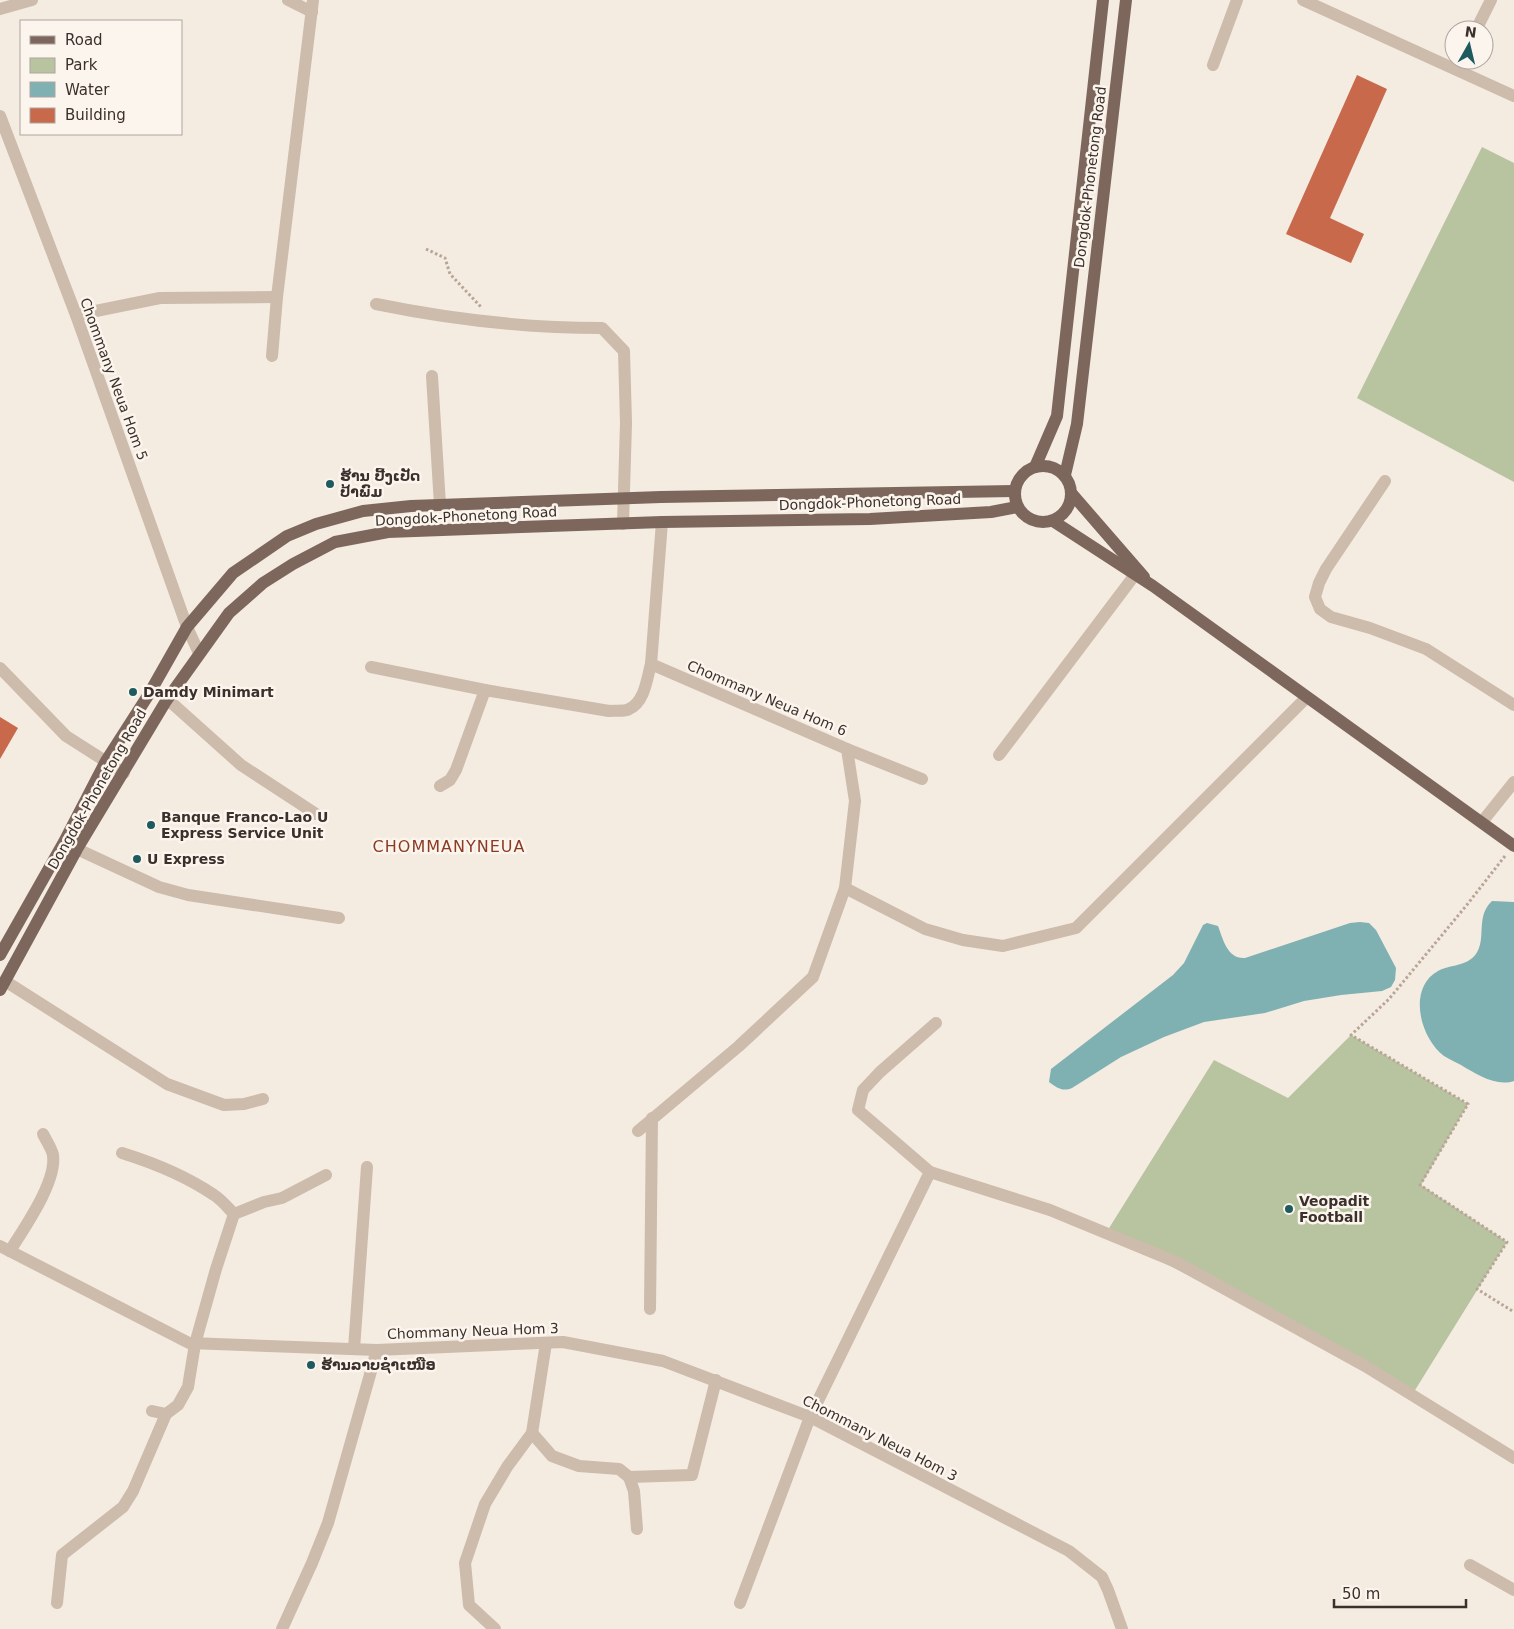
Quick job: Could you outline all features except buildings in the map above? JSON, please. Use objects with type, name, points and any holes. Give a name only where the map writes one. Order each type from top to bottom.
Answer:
[{"type":"main road","name":"Dongdok-Phonetong Road","points":[[0,954],[64,842],[106,761],[149,694],[187,628],[233,573],[287,536],[316,524],[363,511],[440,505],[624,498],[1014,491],[1018,480],[1025,472],[1035,466],[1057,416],[1103,0]]},
{"type":"main road","name":"Dongdok-Phonetong Road","points":[[1065,476],[1077,424],[1126,0]]},
{"type":"main road","points":[[1014,491],[1017,507],[1028,518],[1037,521],[1053,521],[1065,513],[1070,504],[1072,494],[1070,484],[1065,476],[1057,469],[1035,466]]},
{"type":"main road","points":[[1072,494],[1153,586]]},
{"type":"main road","name":"Dongdok-Phonetong Road","points":[[2,986],[77,849],[166,701],[229,613],[263,583],[293,564],[335,542],[388,532],[662,522],[870,519],[991,512],[1017,507]]},
{"type":"main road","points":[[1053,521],[1134,576],[1153,586],[1513,846]]},
{"type":"street","points":[[0,9],[32,0]]},
{"type":"street","points":[[272,356],[277,297],[312,6],[288,0]]},
{"type":"street","points":[[1213,65],[1237,0]]},
{"type":"street","points":[[1303,0],[1444,59]]},
{"type":"street","points":[[1481,20],[1491,0]]},
{"type":"street","points":[[1467,70],[1514,96]]},
{"type":"street","name":"Chommany Neua Hom 5","points":[[0,116],[76,315],[187,628],[200,653]]},
{"type":"street","points":[[76,315],[160,298],[277,297]]},
{"type":"street","points":[[376,304],[416,312],[492,321],[576,328],[602,328],[624,351],[626,423],[623,524]]},
{"type":"street","points":[[432,376],[440,505]]},
{"type":"street","points":[[1385,482],[1326,569],[1315,597],[1320,609],[1331,617],[1370,628],[1426,649],[1514,705]]},
{"type":"street","points":[[371,667],[485,690],[609,710],[628,710],[637,704],[642,694],[651,664],[662,522]]},
{"type":"street","points":[[999,756],[1134,576]]},
{"type":"street","name":"Chommany Neua Hom 6","points":[[638,1131],[739,1046],[813,977],[845,888],[855,801],[847,749],[651,664]]},
{"type":"street","points":[[0,668],[66,736],[124,773]]},
{"type":"street","points":[[440,786],[450,780],[456,770],[485,690]]},
{"type":"street","points":[[845,888],[925,929],[963,940],[1003,946],[1076,928],[1307,697]]},
{"type":"street","points":[[166,701],[241,765],[316,814]]},
{"type":"street","points":[[847,749],[922,779]]},
{"type":"street","points":[[1482,822],[1514,782]]},
{"type":"street","points":[[77,849],[159,887],[188,895],[339,918]]},
{"type":"street","points":[[2,986],[167,1084],[224,1105],[244,1104],[263,1099]]},
{"type":"street","points":[[936,1023],[880,1072],[863,1090],[858,1110],[930,1172],[1050,1210],[1176,1262],[1365,1366],[1514,1458]]},
{"type":"street","points":[[650,1309],[652,1118]]},
{"type":"street","points":[[5,1248],[39,1202],[51,1178],[53,1155],[43,1134]]},
{"type":"street","points":[[122,1153],[151,1162],[178,1175],[216,1196],[234,1214]]},
{"type":"street","points":[[354,1349],[367,1168]]},
{"type":"street","points":[[740,1603],[810,1418],[930,1172]]},
{"type":"street","points":[[234,1214],[264,1202],[282,1198],[326,1175]]},
{"type":"street","points":[[57,1603],[62,1555],[123,1507],[133,1491],[166,1414],[178,1405],[188,1387],[195,1344],[234,1214]]},
{"type":"street","name":"Chommany Neua Hom 3","points":[[5,1248],[189,1343],[377,1350],[563,1342],[663,1361],[810,1418],[1069,1551],[1102,1577],[1122,1629]]},
{"type":"street","points":[[495,1629],[469,1605],[465,1563],[485,1504],[507,1467],[532,1433],[546,1343]]},
{"type":"street","points":[[282,1629],[312,1564],[328,1523],[377,1350]]},
{"type":"street","points":[[628,1477],[692,1475],[716,1380]]},
{"type":"street","points":[[152,1411],[166,1414]]},
{"type":"street","points":[[532,1433],[552,1456],[579,1466],[619,1469],[628,1477],[634,1491],[637,1530]]},
{"type":"street","points":[[1470,1565],[1514,1590]]},
{"type":"street","points":[[477,1629],[480,1615]]},
{"type":"path","points":[[426,249],[445,258],[450,274],[476,299],[492,321]]},
{"type":"path","points":[[1513,846],[1389,999],[1351,1035],[1468,1104],[1420,1185],[1507,1242],[1477,1289],[1514,1312]]},
{"type":"green space","points":[[1482,147],[1514,163],[1514,482],[1357,398]]},
{"type":"green space","name":"Veopadit Football","points":[[1351,1035],[1468,1104],[1421,1185],[1507,1242],[1412,1395],[1365,1366],[1106,1233],[1214,1060],[1288,1098]]},
{"type":"water","points":[[1492,901],[1514,902],[1514,1081],[1507,1082],[1486,1079],[1444,1056],[1429,1038],[1423,1026],[1420,1013],[1422,989],[1428,979],[1438,971],[1468,961],[1476,954],[1481,941],[1484,914]]},
{"type":"water","points":[[1207,923],[1218,926],[1230,952],[1245,958],[1350,923],[1369,923],[1376,930],[1396,968],[1395,980],[1391,987],[1382,991],[1304,1001],[1265,1013],[1204,1022],[1164,1037],[1121,1057],[1072,1088],[1060,1089],[1049,1082],[1051,1069],[1173,975],[1184,963],[1203,925]]},
{"type":"place","name":"ຮ້ານ ປີ້ງເປັດ ປ້າພົມ","points":[[330,484]]},
{"type":"place","name":"Damdy Minimart","points":[[133,692]]},
{"type":"place","name":"Banque Franco-Lao U Express Service Unit","points":[[151,825]]},
{"type":"place","name":"U Express","points":[[137,859]]},
{"type":"place","name":"Veopadit Football","points":[[1289,1209]]},
{"type":"place","name":"ຮ້ານລາບຊຳເໜືອ","points":[[311,1365]]},
{"type":"district","name":"CHOMMANYNEUA","points":[[449,846]]}]
